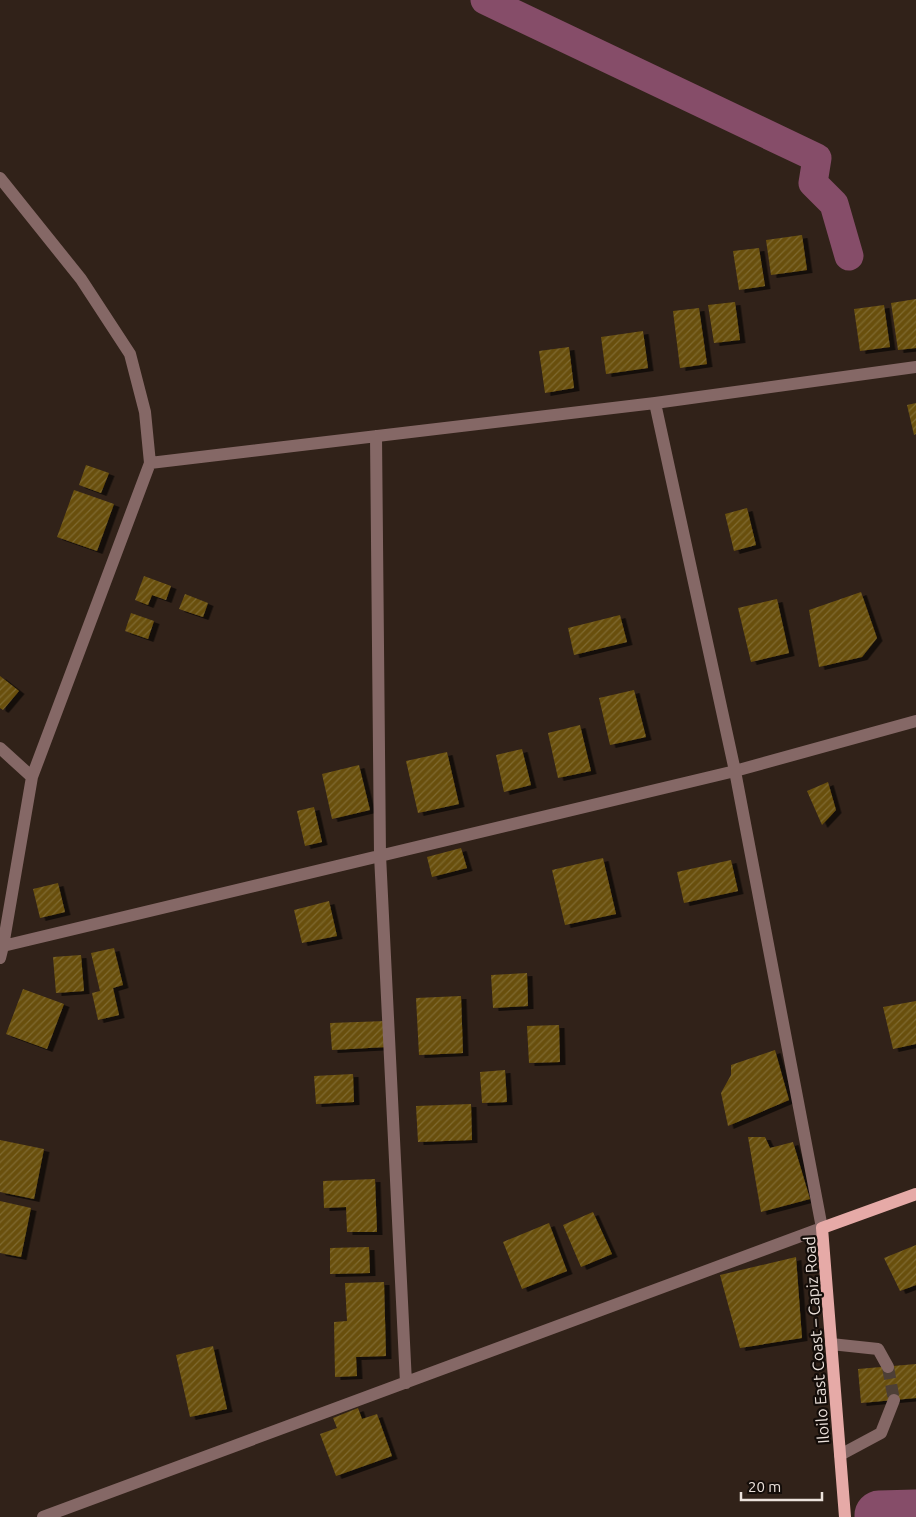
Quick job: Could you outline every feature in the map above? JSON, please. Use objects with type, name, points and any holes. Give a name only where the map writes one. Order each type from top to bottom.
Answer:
[{"type":"main road","name":"Iloilo East Coast – Capiz Road","points":[[845,1517],[822,1228],[916,1194]]},
{"type":"street","points":[[0,178],[80,279],[130,354],[145,412],[150,463],[32,777],[2,952],[380,855],[735,771],[916,720]]},
{"type":"street","points":[[150,463],[655,403],[916,367]]},
{"type":"street","points":[[43,1517],[822,1228],[735,771],[655,403]]},
{"type":"street","points":[[376,436],[380,855],[406,1383]]},
{"type":"street","points":[[0,748],[32,777]]},
{"type":"street","points":[[831,1344],[878,1348],[888,1367]]},
{"type":"street","points":[[840,1455],[881,1432],[894,1400]]},
{"type":"building","points":[[802,235],[807,270],[771,275],[766,240]]},
{"type":"building","points":[[759,248],[765,286],[739,290],[733,251]]},
{"type":"building","points":[[916,299],[916,348],[898,350],[891,303]]},
{"type":"building","points":[[735,302],[740,340],[714,343],[708,305]]},
{"type":"building","points":[[884,305],[890,347],[860,351],[854,309]]},
{"type":"building","points":[[699,308],[707,364],[680,368],[673,311]]},
{"type":"building","points":[[643,331],[648,368],[606,374],[601,337]]},
{"type":"building","points":[[569,347],[574,388],[545,393],[539,351]]},
{"type":"building","points":[[916,403],[916,434],[914,435],[907,405]]},
{"type":"building","points":[[86,465],[109,473],[101,493],[79,485]]},
{"type":"building","points":[[74,490],[114,504],[97,551],[57,537]]},
{"type":"building","points":[[747,508],[756,545],[734,551],[725,514]]},
{"type":"building","points":[[144,576],[171,586],[166,600],[152,595],[148,605],[135,600]]},
{"type":"building","points":[[861,592],[877,638],[862,657],[819,667],[809,610]]},
{"type":"building","points":[[185,594],[208,603],[203,617],[179,609]]},
{"type":"building","points":[[777,599],[789,653],[751,662],[738,608]]},
{"type":"building","points":[[131,613],[154,621],[148,639],[125,631]]},
{"type":"building","points":[[620,615],[627,642],[574,655],[568,628]]},
{"type":"building","points":[[0,676],[19,691],[3,710],[0,708]]},
{"type":"building","points":[[634,690],[646,737],[610,745],[599,698]]},
{"type":"building","points":[[580,725],[591,771],[558,778],[548,733]]},
{"type":"building","points":[[522,749],[531,785],[504,792],[496,755]]},
{"type":"building","points":[[447,752],[459,804],[418,813],[406,761]]},
{"type":"building","points":[[359,765],[370,810],[332,819],[322,774]]},
{"type":"building","points":[[828,782],[836,810],[822,825],[807,791]]},
{"type":"building","points":[[314,807],[322,842],[305,846],[297,811]]},
{"type":"building","points":[[461,848],[467,868],[432,877],[427,857]]},
{"type":"building","points":[[603,858],[616,914],[565,925],[552,870]]},
{"type":"building","points":[[731,860],[738,891],[684,903],[677,872]]},
{"type":"building","points":[[58,883],[65,912],[40,918],[33,889]]},
{"type":"building","points":[[329,901],[337,936],[302,943],[294,910]]},
{"type":"building","points":[[114,948],[123,985],[113,988],[119,1015],[98,1020],[92,993],[100,991],[91,953]]},
{"type":"building","points":[[81,955],[84,991],[56,993],[53,957]]},
{"type":"building","points":[[527,973],[528,1006],[493,1008],[491,975]]},
{"type":"building","points":[[23,989],[64,1004],[47,1049],[6,1034]]},
{"type":"building","points":[[461,996],[463,1053],[419,1055],[416,998]]},
{"type":"building","points":[[916,1001],[916,1044],[893,1049],[883,1007]]},
{"type":"building","points":[[386,1021],[387,1047],[332,1050],[330,1023]]},
{"type":"building","points":[[559,1025],[560,1062],[529,1063],[527,1026]]},
{"type":"building","points":[[775,1050],[789,1100],[728,1126],[721,1093],[731,1075],[731,1065]]},
{"type":"building","points":[[505,1070],[507,1102],[482,1103],[480,1072]]},
{"type":"building","points":[[353,1074],[354,1102],[316,1104],[314,1076]]},
{"type":"building","points":[[471,1104],[472,1140],[418,1142],[416,1106]]},
{"type":"building","points":[[748,1137],[765,1137],[770,1148],[793,1142],[810,1199],[761,1212]]},
{"type":"building","points":[[0,1140],[44,1149],[34,1199],[0,1192]]},
{"type":"building","points":[[375,1179],[377,1232],[347,1232],[346,1207],[324,1208],[323,1181]]},
{"type":"building","points":[[0,1201],[31,1208],[21,1257],[0,1253]]},
{"type":"building","points":[[593,1212],[612,1254],[581,1267],[563,1225]]},
{"type":"building","points":[[549,1223],[567,1271],[522,1289],[503,1242]]},
{"type":"building","points":[[916,1245],[916,1285],[900,1291],[884,1258]]},
{"type":"building","points":[[369,1247],[370,1273],[330,1274],[330,1248]]},
{"type":"building","points":[[796,1257],[802,1338],[740,1348],[720,1275]]},
{"type":"building","points":[[384,1282],[386,1356],[356,1357],[357,1376],[335,1377],[334,1322],[347,1321],[345,1283]]},
{"type":"building","points":[[213,1346],[227,1409],[190,1417],[176,1355]]},
{"type":"building","points":[[916,1364],[916,1398],[861,1403],[858,1369]]},
{"type":"building","points":[[358,1408],[362,1419],[377,1414],[392,1456],[336,1476],[320,1434],[337,1428],[333,1418]]},
{"type":"waterway","points":[[485,0],[817,158],[813,183],[834,204],[849,256]]},
{"type":"waterway","points":[[879,1515],[916,1514]]},
{"type":"tunnel","points":[[888,1367],[894,1400]]}]
